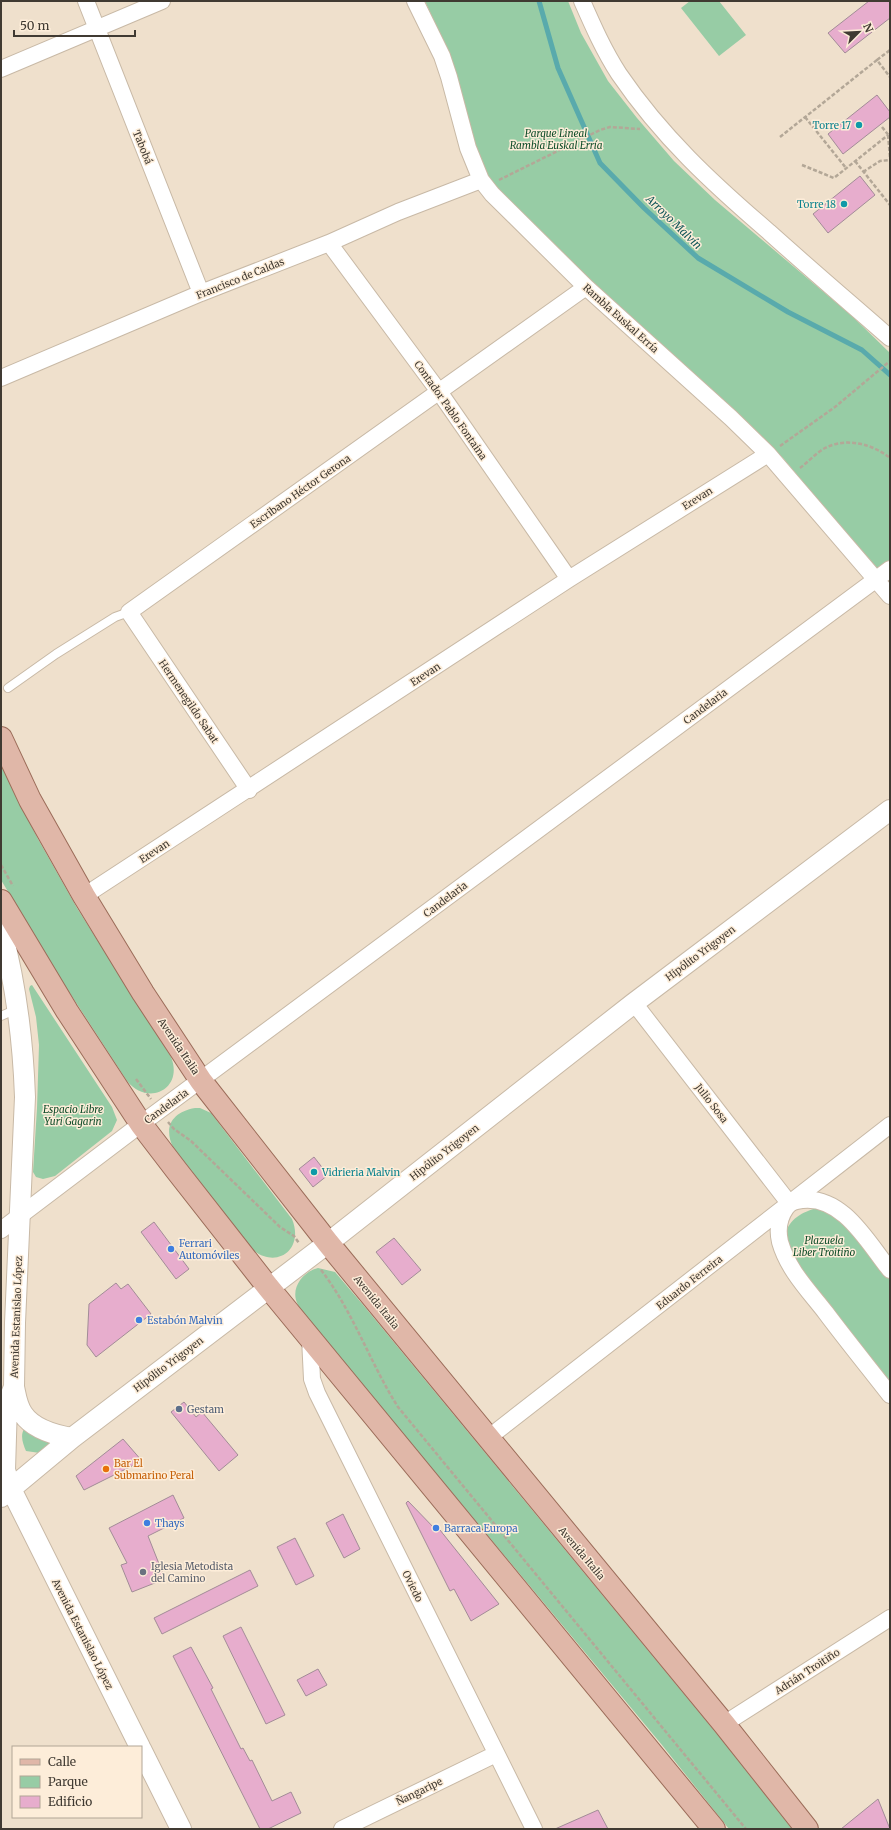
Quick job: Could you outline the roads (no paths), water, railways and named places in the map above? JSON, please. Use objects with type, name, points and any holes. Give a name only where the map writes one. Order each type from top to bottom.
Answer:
[{"type":"main road","name":"Avenida Italia","points":[[1,738],[30,800],[84,896],[143,993],[201,1081],[328,1243],[724,1724],[807,1829]]},
{"type":"main road","points":[[8,895],[67,1011],[141,1124],[268,1287],[714,1829]]},
{"type":"street","name":"Tabobá","points":[[86,1],[201,294]]},
{"type":"street","points":[[1,69],[97,30],[162,1]]},
{"type":"street","name":"Rambla Euskal Erría","points":[[415,1],[442,56],[468,148],[481,180],[492,194],[586,287],[731,418],[768,454],[890,596]]},
{"type":"street","points":[[582,1],[603,46],[619,73],[667,137],[689,161],[720,190],[890,338]]},
{"type":"street","name":"Francisco de Caldas","points":[[1,378],[398,212],[481,180]]},
{"type":"street","name":"Contador Pablo Fontaina","points":[[328,242],[440,393],[569,579]]},
{"type":"street","name":"Escribano Héctor Gerona","points":[[129,612],[440,393],[586,287]]},
{"type":"street","name":"Erevan","points":[[84,896],[249,790],[569,579],[768,454]]},
{"type":"street","name":"Candelaria","points":[[1,1230],[141,1124],[890,569]]},
{"type":"street","name":"Hermenegildo Sabat","points":[[129,612],[249,790]]},
{"type":"street","name":"Hipólito Yrigoyen","points":[[6,1493],[72,1438],[310,1255],[328,1243],[634,1003],[890,810]]},
{"type":"street","name":"Avenida Estanislao López","points":[[1,930],[10,1012],[24,1062],[25,1097],[15,1323],[14,1387],[7,1404],[5,1470],[6,1493],[139,1746]]},
{"type":"street","name":"Julio Sosa","points":[[634,1003],[789,1203]]},
{"type":"street","name":"Eduardo Ferreira","points":[[488,1438],[890,1125]]},
{"type":"street","points":[[890,1270],[849,1219],[840,1210],[827,1202],[810,1199],[789,1203],[780,1218],[778,1229],[780,1241],[786,1258],[794,1272],[890,1395]]},
{"type":"street","name":"Oviedo","points":[[310,1338],[312,1379],[317,1393],[534,1829]]},
{"type":"street","points":[[14,1387],[22,1414],[30,1422],[50,1433],[72,1438]]},
{"type":"street","name":"Adrián Troitiño","points":[[724,1724],[890,1618]]},
{"type":"street","name":"Avenida Estanislao López","points":[[142,1752],[181,1829]]},
{"type":"street","name":"Ñangaripe","points":[[342,1829],[496,1754]]},
{"type":"lane","name":"Escribano Héctor Gerona","points":[[8,688],[56,654],[115,617],[129,612]]},
{"type":"waterway","name":"Arroyo Malvín","points":[[539,1],[558,68],[600,163],[644,208],[698,258],[788,312],[862,350],[890,375]]},
{"type":"place","name":"Torre 17","points":[[859,125]]},
{"type":"place","name":"Torre 18","points":[[844,204]]},
{"type":"place","name":"Vidrieria Malvin","points":[[314,1172]]},
{"type":"place","name":"Ferrari Automóviles","points":[[171,1249]]},
{"type":"place","name":"Estabón Malvin","points":[[139,1320]]},
{"type":"place","name":"Gestam","points":[[179,1409]]},
{"type":"place","name":"Bar El Submarino Peral","points":[[106,1469]]},
{"type":"place","name":"Thays","points":[[147,1523]]},
{"type":"place","name":"Barraca Europa","points":[[436,1528]]},
{"type":"place","name":"Iglesia Metodista del Camino","points":[[143,1572]]},
{"type":"park label","name":"Parque Lineal Rambla Euskal Erría","points":[[556,138]]},
{"type":"park label","name":"Espacio Libre Yuri Gagarin","points":[[73,1114]]},
{"type":"park label","name":"Plazuela Liber Troitiño","points":[[824,1246]]}]
